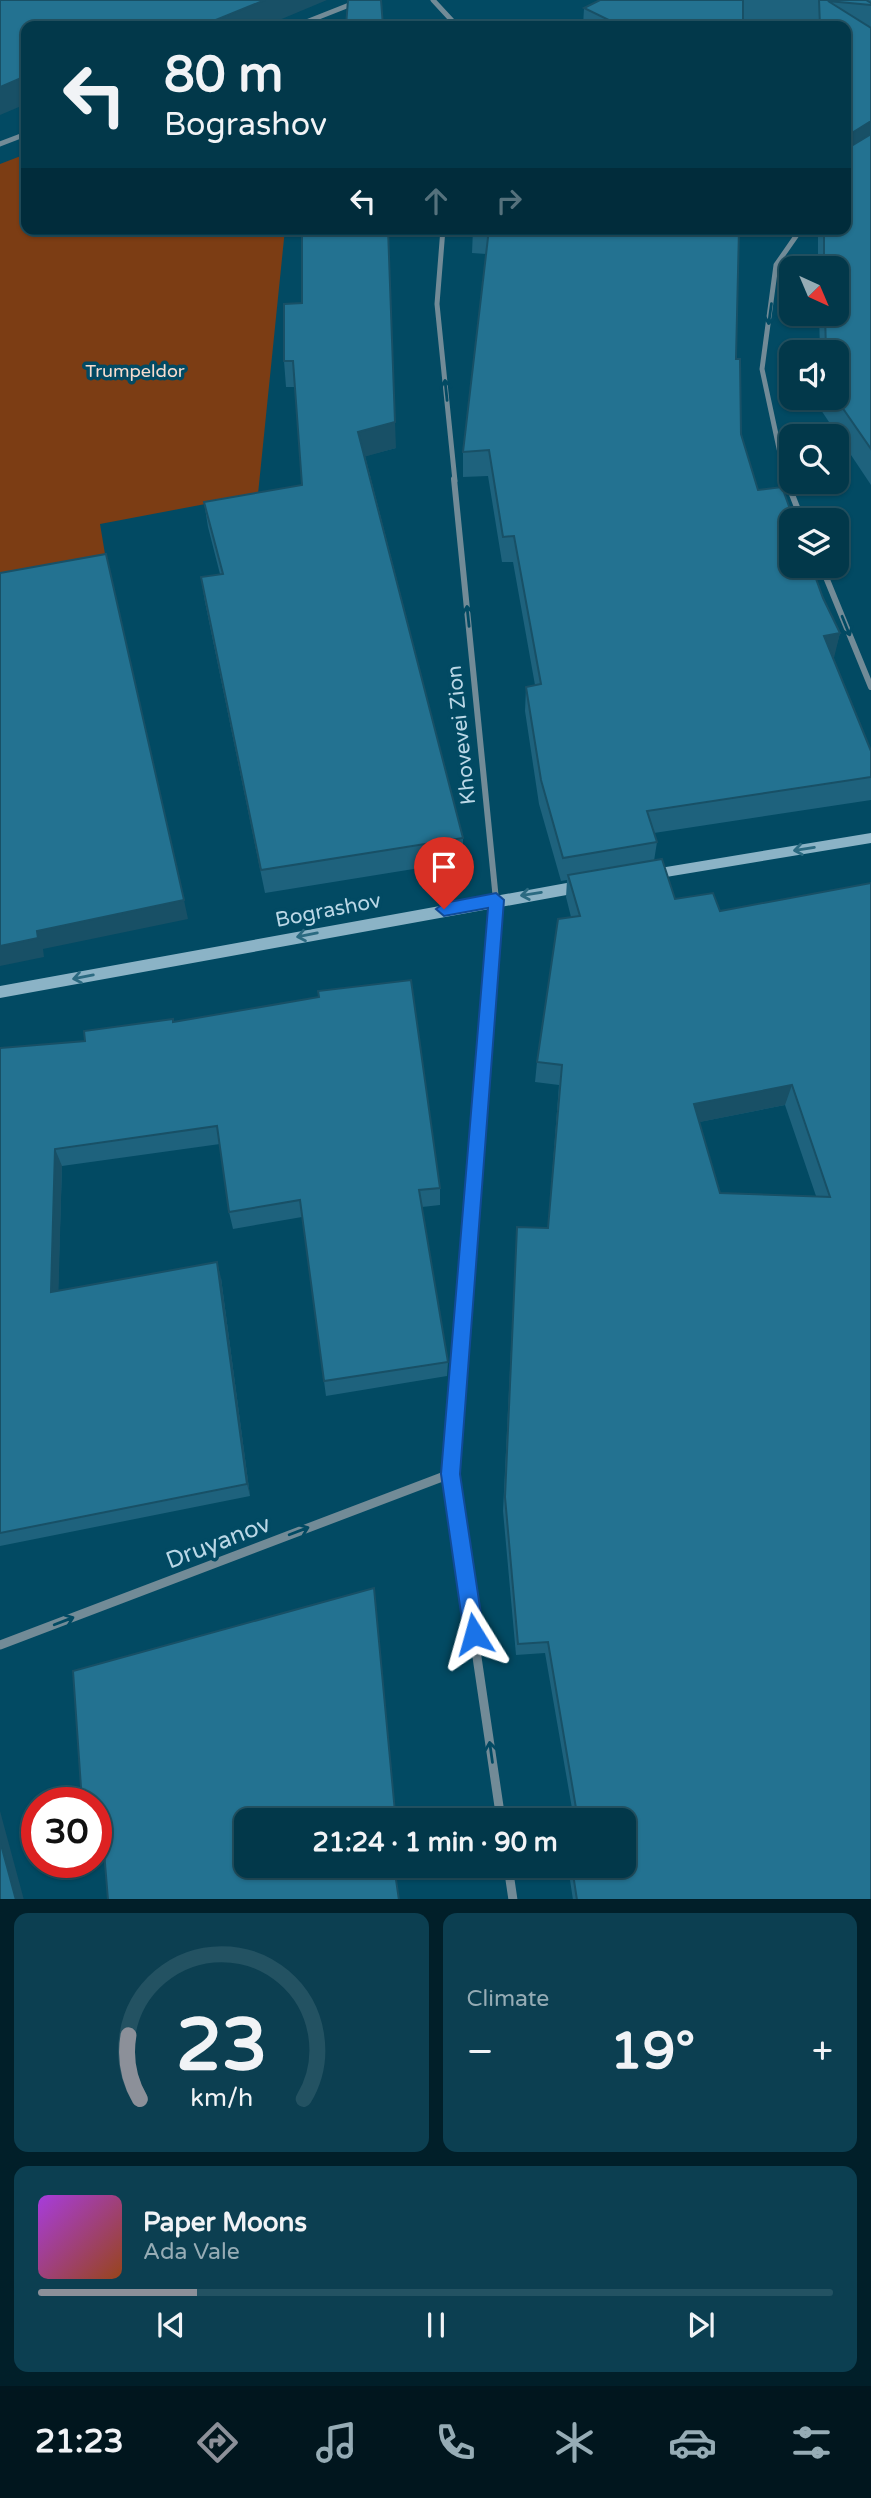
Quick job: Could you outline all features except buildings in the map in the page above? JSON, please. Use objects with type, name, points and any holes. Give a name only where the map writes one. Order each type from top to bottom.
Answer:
[{"type":"street","points":[[309,21],[362,0]]},
{"type":"street","points":[[433,0],[452,21]]},
{"type":"street","points":[[0,144],[21,136]]},
{"type":"street","name":"Khovevei Zion","points":[[443,235],[437,304],[496,900],[450,1474],[499,1808]]},
{"type":"street","points":[[797,235],[776,265],[762,369],[785,478],[797,508]]},
{"type":"street","points":[[826,578],[871,687]]},
{"type":"street","points":[[630,878],[871,838]]},
{"type":"street","name":"Bograshov","points":[[0,992],[603,882]]},
{"type":"street","name":"Druyanov","points":[[0,1645],[450,1474]]},
{"type":"street","points":[[510,1878],[513,1899]]},
{"type":"green space","name":"Trumpeldor","points":[[21,156],[21,235],[284,235],[258,494],[100,524],[107,566],[0,587],[0,164]]},
{"type":"route","points":[[444,909],[496,900],[450,1474],[474,1634]]}]
